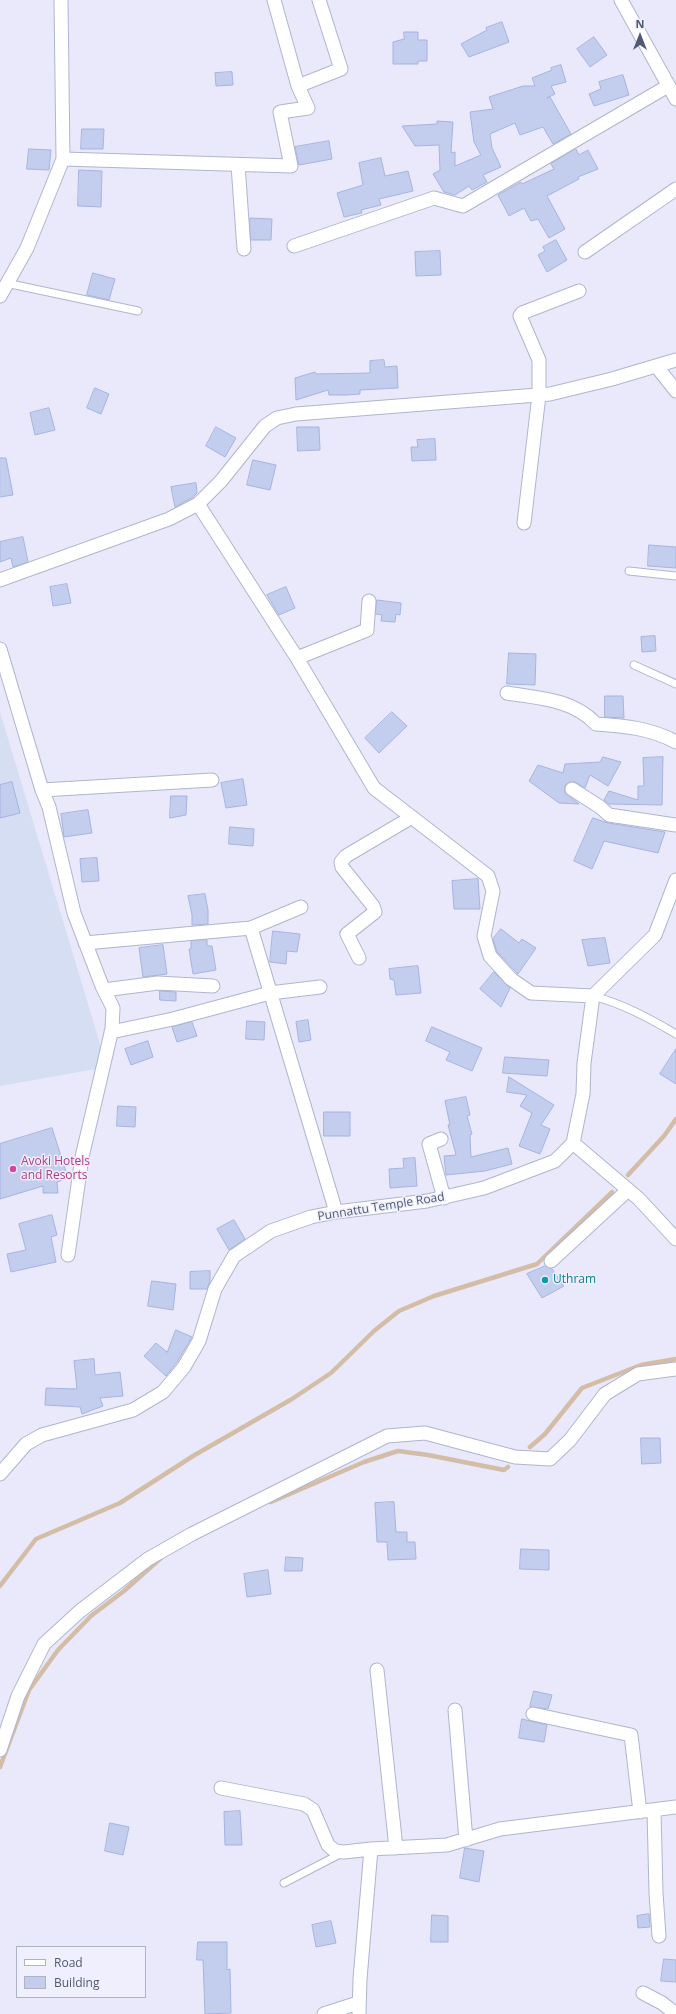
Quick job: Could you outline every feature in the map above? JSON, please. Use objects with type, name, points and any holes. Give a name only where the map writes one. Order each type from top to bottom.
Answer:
[{"type":"street","points":[[0,296],[27,248],[63,159],[61,0]]},
{"type":"street","points":[[63,159],[291,166],[280,112],[308,108],[298,86],[274,0]]},
{"type":"street","points":[[298,86],[341,69],[319,0]]},
{"type":"street","points":[[621,0],[676,99]]},
{"type":"street","points":[[294,246],[434,198],[463,206],[668,86]]},
{"type":"street","points":[[238,165],[244,249]]},
{"type":"street","points":[[585,252],[676,189]]},
{"type":"street","points":[[524,522],[539,394],[539,360],[520,316],[522,313],[579,291]]},
{"type":"street","points":[[0,580],[169,519],[198,504],[221,481],[265,426],[277,418],[304,414],[550,394],[657,367],[676,360]]},
{"type":"street","points":[[657,367],[676,391]]},
{"type":"street","points":[[198,504],[297,658],[374,788],[488,876],[493,891],[484,936],[490,956],[511,980],[531,993],[593,996]]},
{"type":"street","points":[[297,658],[368,630],[369,602]]},
{"type":"street","points":[[0,648],[42,790],[49,807],[74,913],[104,990],[113,1008],[112,1032],[82,1157],[68,1255]]},
{"type":"street","points":[[507,693],[554,701],[574,707],[588,715],[596,724],[626,726],[658,732],[676,742]]},
{"type":"street","points":[[42,790],[212,780]]},
{"type":"street","points":[[572,789],[600,807],[609,815],[676,825]]},
{"type":"street","points":[[359,958],[347,934],[375,912],[373,906],[342,867],[341,862],[346,856],[412,817]]},
{"type":"street","points":[[676,880],[655,935],[593,996],[584,1063],[583,1094],[573,1143],[628,1190],[676,1238]]},
{"type":"street","points":[[85,943],[251,928],[301,907]]},
{"type":"street","points":[[251,928],[336,1212]]},
{"type":"street","points":[[104,990],[158,983],[213,986]]},
{"type":"street","points":[[112,1032],[174,1019],[270,993],[320,987]]},
{"type":"street","points":[[442,1139],[429,1144],[444,1198]]},
{"type":"street","name":"Punnattu Temple Road","points":[[0,1474],[26,1444],[42,1435],[132,1410],[163,1392],[184,1367],[199,1341],[215,1289],[234,1256],[271,1231],[311,1218],[336,1212],[444,1198],[484,1188],[555,1161],[573,1143]]},
{"type":"street","points":[[551,1260],[628,1190]]},
{"type":"street","points":[[0,1750],[18,1696],[44,1644],[80,1611],[148,1559],[192,1534],[387,1436],[425,1433],[516,1457],[550,1459],[570,1440],[605,1394],[638,1374],[676,1369]]},
{"type":"street","points":[[377,1670],[396,1848]]},
{"type":"street","points":[[455,1710],[466,1840]]},
{"type":"street","points":[[533,1714],[631,1735],[640,1812]]},
{"type":"street","points":[[221,1788],[304,1804],[313,1810],[328,1845],[335,1851],[344,1852],[371,1849],[446,1846],[500,1829],[676,1807]]},
{"type":"street","points":[[654,1810],[656,1893],[659,1936]]},
{"type":"street","points":[[324,2014],[359,2009],[371,1849]]},
{"type":"street","points":[[643,1992],[662,2003],[676,2014]]},
{"type":"lane","points":[[6,283],[138,311]]},
{"type":"lane","points":[[630,571],[676,576]]},
{"type":"lane","points":[[634,665],[676,684]]},
{"type":"lane","points":[[593,996],[615,1002],[652,1020],[676,1034]]},
{"type":"lane","points":[[284,1883],[344,1852]]},
{"type":"shaded area","points":[[0,712],[107,1067],[0,1086]]},
{"type":"building","points":[[502,22],[509,42],[469,57],[461,44],[487,30],[486,28]]},
{"type":"building","points":[[404,32],[418,32],[418,40],[427,40],[427,61],[418,61],[418,64],[393,64],[393,42],[404,39]]},
{"type":"building","points":[[594,37],[607,55],[590,67],[577,49]]},
{"type":"building","points":[[561,65],[566,82],[551,86],[555,94],[547,98],[550,97],[571,134],[553,144],[543,127],[520,135],[515,123],[490,134],[492,148],[501,167],[483,175],[487,182],[472,190],[469,186],[455,195],[444,192],[433,174],[440,170],[439,145],[415,146],[402,126],[437,124],[437,121],[453,122],[451,153],[455,152],[455,166],[481,155],[474,142],[470,112],[493,109],[489,97],[523,86],[535,86],[532,78],[552,70],[551,68]]},
{"type":"building","points":[[232,72],[233,85],[216,86],[215,73]]},
{"type":"building","points":[[623,75],[629,95],[594,106],[589,94],[601,89],[599,82]]},
{"type":"building","points":[[82,129],[104,129],[103,149],[81,149]]},
{"type":"building","points":[[329,141],[332,159],[299,165],[295,147]]},
{"type":"building","points":[[29,149],[51,150],[49,170],[27,169]]},
{"type":"building","points":[[576,149],[579,155],[588,150],[598,169],[578,177],[579,179],[547,196],[565,229],[549,238],[538,219],[531,221],[524,208],[509,216],[498,195],[521,182],[522,184],[554,169],[551,164]]},
{"type":"building","points":[[381,158],[385,176],[408,171],[413,191],[379,199],[381,205],[361,210],[362,213],[344,217],[337,193],[363,185],[359,163]]},
{"type":"building","points":[[79,170],[102,171],[101,207],[78,206]]},
{"type":"building","points":[[250,218],[272,219],[271,240],[251,240]]},
{"type":"building","points":[[556,240],[567,260],[547,272],[538,255],[545,251],[543,247]]},
{"type":"building","points":[[440,251],[441,275],[416,276],[415,252]]},
{"type":"building","points":[[93,273],[115,279],[109,300],[87,295]]},
{"type":"building","points":[[384,360],[385,367],[397,366],[398,388],[360,390],[360,394],[347,395],[329,395],[328,390],[296,400],[295,378],[315,372],[316,374],[370,373],[370,361]]},
{"type":"building","points":[[95,388],[109,394],[101,414],[87,408]]},
{"type":"building","points":[[49,408],[55,430],[35,435],[30,413]]},
{"type":"building","points":[[216,427],[236,438],[225,457],[206,446]]},
{"type":"building","points":[[297,427],[319,427],[320,450],[298,451]]},
{"type":"building","points":[[435,439],[436,460],[412,461],[411,447],[418,447],[417,440]]},
{"type":"building","points":[[0,458],[6,458],[13,495],[0,497]]},
{"type":"building","points":[[253,460],[276,465],[270,490],[247,485]]},
{"type":"building","points":[[196,483],[197,493],[193,497],[175,507],[171,487]]},
{"type":"building","points":[[23,537],[28,562],[13,567],[11,558],[0,562],[0,542]]},
{"type":"building","points":[[649,545],[676,547],[676,568],[648,566]]},
{"type":"building","points":[[67,584],[71,603],[53,606],[50,587]]},
{"type":"building","points":[[286,587],[295,608],[279,615],[267,595]]},
{"type":"building","points":[[377,600],[401,603],[400,615],[396,614],[395,622],[381,621],[382,615],[376,614]]},
{"type":"building","points":[[655,636],[656,651],[642,652],[641,637]]},
{"type":"building","points":[[509,653],[536,654],[535,685],[507,684]]},
{"type":"building","points":[[605,696],[623,696],[624,718],[605,717]]},
{"type":"building","points":[[392,712],[407,726],[379,753],[365,738]]},
{"type":"building","points":[[603,757],[621,762],[608,786],[590,775],[585,788],[573,781],[565,785],[565,793],[579,804],[559,803],[529,781],[538,765],[563,773],[565,764],[600,762]]},
{"type":"building","points":[[663,757],[662,805],[609,804],[604,800],[609,791],[638,800],[638,786],[644,786],[643,758]]},
{"type":"building","points":[[243,779],[247,805],[226,808],[221,783]]},
{"type":"building","points":[[12,782],[20,813],[0,818],[0,785]]},
{"type":"building","points":[[171,796],[187,796],[186,815],[170,818]]},
{"type":"building","points":[[88,810],[92,833],[64,837],[61,814]]},
{"type":"building","points":[[593,818],[608,823],[665,832],[658,853],[604,841],[592,869],[574,861]]},
{"type":"building","points":[[230,827],[254,829],[253,846],[229,844]]},
{"type":"building","points":[[97,858],[99,881],[82,882],[80,859]]},
{"type":"building","points":[[478,879],[480,909],[454,909],[452,881]]},
{"type":"building","points":[[205,894],[208,910],[208,924],[192,925],[192,915],[188,896]]},
{"type":"building","points":[[501,929],[519,943],[522,939],[536,948],[518,974],[497,952],[493,939]]},
{"type":"building","points":[[273,931],[300,934],[297,952],[287,951],[286,964],[270,962]]},
{"type":"building","points":[[605,938],[610,963],[588,966],[582,940]]},
{"type":"building","points":[[207,940],[207,946],[212,946],[216,970],[193,974],[189,949],[191,949],[191,941]]},
{"type":"building","points":[[163,945],[167,974],[143,977],[139,948]]},
{"type":"building","points":[[418,966],[421,993],[396,995],[394,980],[390,979],[389,969]]},
{"type":"building","points":[[494,972],[510,988],[501,1007],[480,989]]},
{"type":"building","points":[[160,991],[176,992],[176,1001],[160,1000]]},
{"type":"building","points":[[308,1020],[311,1040],[299,1042],[296,1022]]},
{"type":"building","points":[[247,1021],[265,1022],[264,1040],[246,1039]]},
{"type":"building","points":[[192,1022],[197,1036],[177,1042],[172,1027]]},
{"type":"building","points":[[432,1027],[482,1048],[472,1071],[446,1060],[450,1052],[426,1041]]},
{"type":"building","points":[[148,1041],[153,1057],[131,1065],[125,1049]]},
{"type":"building","points":[[676,1049],[676,1084],[660,1074]]},
{"type":"building","points":[[505,1057],[549,1060],[547,1076],[503,1073]]},
{"type":"building","points":[[509,1077],[554,1105],[541,1125],[550,1129],[540,1154],[519,1146],[532,1113],[520,1106],[527,1095],[507,1092]]},
{"type":"building","points":[[466,1097],[470,1115],[467,1116],[472,1134],[470,1135],[471,1157],[508,1148],[512,1164],[485,1171],[446,1175],[444,1156],[456,1155],[448,1125],[450,1125],[445,1101]]},
{"type":"building","points":[[118,1106],[136,1107],[135,1127],[117,1126]]},
{"type":"building","points":[[324,1112],[350,1112],[350,1136],[324,1136]]},
{"type":"building","points":[[52,1128],[68,1178],[57,1182],[58,1193],[43,1193],[43,1186],[0,1199],[0,1144]]},
{"type":"building","points":[[415,1158],[417,1186],[390,1188],[389,1169],[404,1168],[403,1159]]},
{"type":"building","points":[[52,1215],[57,1235],[51,1237],[56,1262],[11,1272],[7,1254],[26,1250],[19,1224]]},
{"type":"building","points":[[234,1220],[245,1239],[229,1250],[217,1229]]},
{"type":"building","name":"Uthram","points":[[545,1266],[552,1269],[564,1286],[542,1298],[527,1274]]},
{"type":"building","points":[[210,1271],[210,1281],[207,1289],[190,1289],[190,1272]]},
{"type":"building","points":[[152,1281],[176,1284],[173,1310],[148,1306]]},
{"type":"building","points":[[176,1330],[192,1337],[177,1362],[166,1376],[144,1356],[156,1343],[167,1352]]},
{"type":"building","points":[[94,1359],[95,1375],[120,1372],[123,1396],[100,1398],[103,1406],[82,1414],[80,1407],[45,1405],[46,1388],[77,1389],[74,1361]]},
{"type":"building","points":[[641,1438],[660,1438],[661,1463],[642,1464]]},
{"type":"building","points":[[394,1502],[396,1532],[407,1532],[407,1542],[415,1542],[416,1559],[388,1560],[387,1542],[377,1542],[375,1503]]},
{"type":"building","points":[[521,1549],[549,1550],[549,1570],[520,1569]]},
{"type":"building","points":[[286,1557],[303,1558],[302,1571],[285,1571]]},
{"type":"building","points":[[268,1570],[271,1594],[247,1597],[244,1574]]},
{"type":"building","points":[[534,1691],[552,1695],[548,1709],[530,1707]]},
{"type":"building","points":[[522,1719],[547,1725],[544,1742],[519,1738]]},
{"type":"building","points":[[240,1811],[242,1845],[225,1845],[224,1812]]},
{"type":"building","points":[[110,1823],[129,1827],[123,1855],[105,1851]]},
{"type":"building","points":[[465,1848],[484,1851],[479,1882],[460,1878]]},
{"type":"building","points":[[649,1914],[650,1927],[638,1928],[637,1916]]},
{"type":"building","points":[[432,1915],[448,1916],[448,1942],[431,1942]]},
{"type":"building","points":[[331,1921],[336,1943],[316,1947],[312,1925]]},
{"type":"building","points":[[198,1942],[227,1942],[227,1970],[230,1969],[231,2013],[205,2014],[203,1960],[197,1960]]},
{"type":"building","points":[[664,1959],[676,1960],[676,1982],[661,1981]]},
{"type":"waterway","points":[[628,1175],[664,1136],[676,1119]]},
{"type":"waterway","points":[[0,1586],[36,1539],[120,1503],[193,1456],[292,1399],[331,1373],[374,1331],[399,1311],[434,1296],[537,1264],[612,1192]]},
{"type":"waterway","points":[[530,1447],[545,1434],[582,1388],[641,1365],[676,1359]]},
{"type":"waterway","points":[[271,1502],[364,1462],[398,1451],[428,1455],[504,1470],[508,1467]]},
{"type":"waterway","points":[[0,1767],[29,1690],[58,1650],[91,1616],[124,1591],[161,1558]]},
{"type":"place","name":"Avoki Hotels and Resorts","points":[[13,1169]]},
{"type":"place","name":"Uthram","points":[[545,1280]]}]
